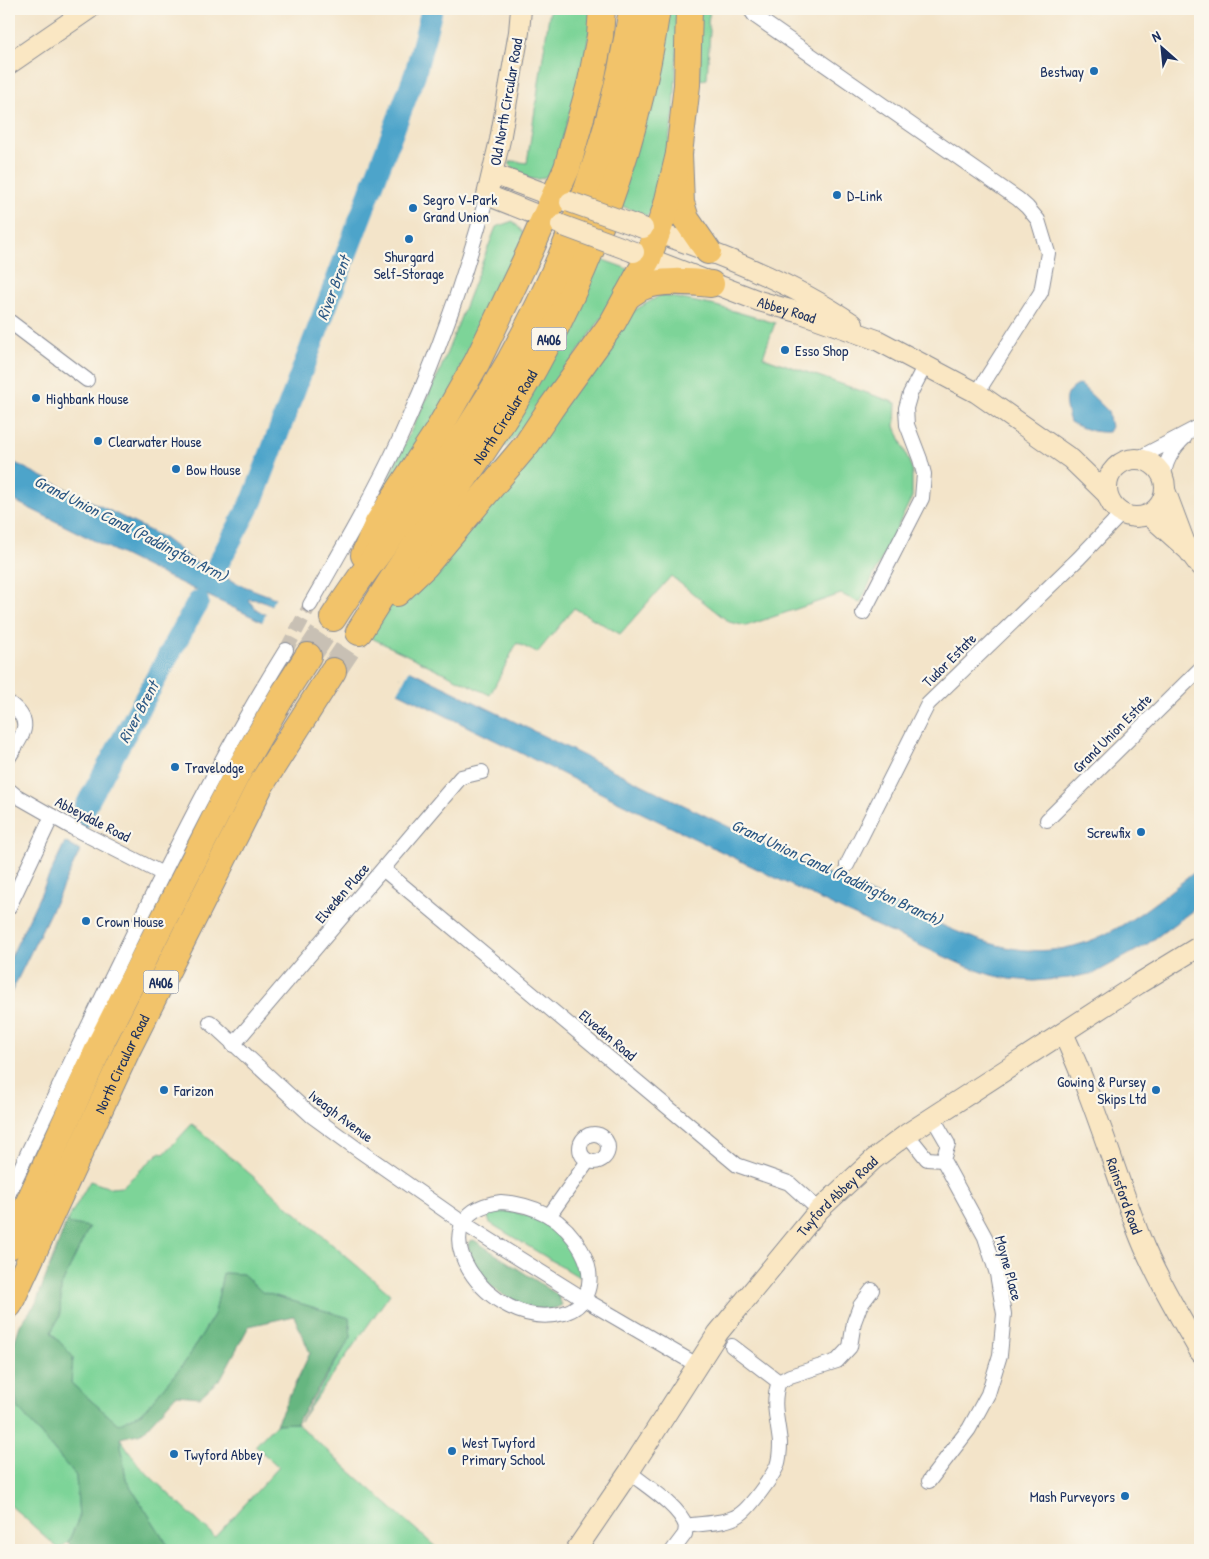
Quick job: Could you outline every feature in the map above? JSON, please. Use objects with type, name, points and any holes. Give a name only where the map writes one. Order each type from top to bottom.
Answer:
[{"type":"highway","points":[[558,211],[567,168],[592,81],[600,36],[602,9]]},
{"type":"highway","name":"North Circular Road","points":[[558,211],[477,362],[436,432],[378,523],[335,615],[446,462],[483,405],[538,306],[566,244],[591,175],[618,76],[632,9]]},
{"type":"highway","name":"North Circular Road","points":[[627,296],[613,322],[527,444],[425,566],[359,632],[409,555],[488,444],[524,384],[564,309],[589,251],[618,174],[643,81],[657,9]]},
{"type":"highway","points":[[627,296],[650,231],[666,208],[679,154],[687,85],[689,9]]},
{"type":"highway","points":[[679,154],[681,209],[692,230],[708,251]]},
{"type":"highway","points":[[627,296],[643,287],[660,283],[711,284]]},
{"type":"highway","name":"North Circular Road","points":[[9,1246],[103,1039],[238,772],[281,698],[297,653]]},
{"type":"highway","name":"North Circular Road","points":[[9,1305],[127,1050],[260,786],[334,671]]},
{"type":"street","points":[[9,64],[89,9]]},
{"type":"street","name":"Old North Circular Road","points":[[487,195],[493,174],[519,32],[521,9]]},
{"type":"street","points":[[750,9],[755,16],[1018,199],[1038,220],[1048,253],[1041,292],[977,393]]},
{"type":"street","name":"Abbey Road","points":[[493,174],[641,255],[711,284],[877,340]]},
{"type":"street","points":[[310,605],[400,439],[450,317],[487,195]]},
{"type":"street","name":"Abbey Road","points":[[487,195],[650,231],[708,251],[799,292],[836,312],[877,340],[977,393],[1071,459],[1107,494]]},
{"type":"street","points":[[9,321],[87,380]]},
{"type":"street","points":[[863,613],[922,498],[924,474],[907,425],[906,408],[910,394],[925,365]]},
{"type":"street","points":[[1196,429],[1182,439],[1168,459],[1164,473],[1163,499],[1158,507],[1149,515],[1131,517],[1121,514],[1113,507],[1107,494],[1108,478],[1112,470],[1196,429]]},
{"type":"street","name":"Abbey Road","points":[[1071,459],[1128,461]]},
{"type":"street","points":[[1128,461],[1146,460],[1160,472],[1194,558]]},
{"type":"street","name":"Tudor Estate","points":[[847,865],[928,704],[1079,558],[1121,514]]},
{"type":"street","points":[[1149,515],[1194,558]]},
{"type":"street","points":[[9,1193],[94,1014],[211,781],[263,687],[297,653]]},
{"type":"street","name":"Grand Union Estate","points":[[1047,820],[1200,669]]},
{"type":"street","points":[[9,703],[23,716],[25,724],[24,732],[9,756]]},
{"type":"street","name":"Elveden Place","points":[[233,1045],[462,777],[482,772]]},
{"type":"street","name":"Abbeydale Road","points":[[9,790],[52,816],[163,874]]},
{"type":"street","points":[[9,907],[52,816]]},
{"type":"street","name":"Elveden Road","points":[[384,870],[737,1165],[789,1183],[819,1210]]},
{"type":"street","name":"Twyford Abbey Road","points":[[576,1550],[629,1472],[718,1333],[819,1210],[874,1159],[907,1134],[1200,946]]},
{"type":"street","name":"Iveagh Avenue","points":[[210,1022],[312,1116],[463,1223],[584,1299],[697,1365]]},
{"type":"street","name":"Rainsford Road","points":[[1063,1033],[1153,1267],[1200,1352]]},
{"type":"street","points":[[907,1134],[926,1159],[943,1160],[948,1144],[933,1118]]},
{"type":"street","name":"Moyne Place","points":[[929,1481],[969,1429],[988,1394],[1000,1355],[1004,1314],[997,1274],[986,1237],[943,1160]]},
{"type":"street","points":[[549,1216],[588,1161]]},
{"type":"street","points":[[501,1202],[516,1203],[533,1208],[549,1216],[564,1228],[576,1242],[590,1269],[590,1281],[584,1299],[575,1309],[551,1316],[536,1316],[518,1311],[494,1298],[475,1279],[461,1256],[460,1232],[463,1223],[471,1214],[489,1204],[501,1202]]},
{"type":"street","points":[[686,1526],[722,1521],[739,1515],[749,1506],[777,1465],[780,1445],[774,1405],[775,1393],[779,1382],[790,1376],[838,1362],[850,1347],[854,1322],[860,1306],[872,1290]]},
{"type":"street","points":[[732,1346],[779,1382]]},
{"type":"street","points":[[629,1472],[677,1511],[684,1519],[686,1526],[684,1534],[673,1550]]},
{"type":"green space","points":[[550,9],[594,9],[582,72],[553,170],[548,175],[536,179],[518,173],[509,163],[513,161],[527,163]]},
{"type":"green space","points":[[668,9],[679,9],[674,113],[657,202],[647,216],[619,205]]},
{"type":"green space","points":[[697,9],[710,9],[707,79],[700,80]]},
{"type":"green space","points":[[513,221],[525,235],[457,384],[370,515],[439,373],[496,227]]},
{"type":"green space","points":[[598,258],[628,269],[623,287],[543,403],[506,447],[500,443]]},
{"type":"green space","points":[[661,295],[716,306],[775,323],[763,357],[896,403],[895,426],[912,469],[912,497],[860,603],[841,594],[746,626],[729,622],[671,576],[620,634],[574,608],[537,653],[517,643],[490,695],[359,632],[614,322]]},
{"type":"green space","points":[[192,1124],[390,1294],[300,1421],[351,1337],[349,1318],[262,1292],[243,1274],[223,1273],[215,1313],[186,1361],[143,1412],[118,1424],[71,1383],[73,1357],[51,1332],[60,1316],[61,1286],[89,1227],[66,1223],[90,1181],[110,1188],[122,1187],[160,1152],[164,1154]]},
{"type":"green space","points":[[499,1211],[528,1216],[554,1230],[573,1251],[583,1275],[579,1277],[490,1223],[489,1215]]},
{"type":"green space","points":[[66,1223],[89,1227],[61,1286],[60,1316],[51,1332],[73,1357],[71,1383],[118,1424],[143,1412],[186,1361],[215,1313],[223,1273],[243,1274],[262,1292],[349,1318],[351,1337],[296,1423],[276,1424],[310,1353],[294,1316],[249,1326],[221,1378],[200,1397],[176,1395],[142,1433],[120,1438],[126,1480],[171,1550],[74,1550],[68,1542],[79,1518],[76,1476],[19,1409],[9,1376],[9,1359],[20,1325],[36,1303]]},
{"type":"green space","points":[[474,1240],[558,1295],[562,1305],[553,1309],[530,1307],[506,1297],[496,1290],[480,1275],[473,1264],[468,1243]]},
{"type":"green space","points":[[9,1376],[19,1409],[76,1476],[79,1518],[68,1542],[59,1549],[9,1504]]},
{"type":"green space","points":[[296,1423],[439,1550],[171,1550],[126,1480],[120,1438],[140,1467],[215,1537],[279,1467],[255,1446],[276,1424]]},
{"type":"water","points":[[1080,384],[1108,411],[1111,427],[1108,432],[1088,430],[1070,422],[1066,405],[1067,395],[1069,391]]},
{"type":"water","name":"Grand Union Canal (Paddington Arm)","points":[[9,460],[164,538],[198,564],[241,585],[275,598],[396,659],[409,670],[785,854],[974,938],[1012,948],[1032,950],[1052,950],[1073,946],[1094,939],[1131,920],[1200,868],[1200,905],[1146,945],[1095,973],[1069,978],[1034,981],[1009,979],[988,974],[963,965],[846,912],[613,799],[398,692],[253,617],[149,568],[9,498]],"holes":[[[248,600],[261,600],[396,670],[403,681],[391,679],[266,615],[256,609]]]},
{"type":"water","points":[[65,842],[80,851],[9,997],[9,961]]},
{"type":"pier","points":[[277,595],[397,657],[411,667],[397,694],[261,624],[267,612],[392,676],[401,678],[394,672],[270,607]]},
{"type":"waterway","name":"River Brent","points":[[219,562],[253,499],[415,74],[432,9]]},
{"type":"waterway","name":"River Brent","points":[[79,822],[88,802],[198,602]]},
{"type":"tunnel","points":[[286,650],[310,605]]},
{"type":"tunnel","points":[[308,656],[333,618]]},
{"type":"tunnel","points":[[333,671],[359,632]]},
{"type":"place","name":"Bestway","points":[[1094,71]]},
{"type":"place","name":"D-Link","points":[[837,195]]},
{"type":"place","name":"Segro V-Park Grand Union","points":[[413,208]]},
{"type":"place","name":"Shurgard Self-Storage","points":[[409,239]]},
{"type":"place","name":"Esso Shop","points":[[785,350]]},
{"type":"place","name":"Highbank House","points":[[36,398]]},
{"type":"place","name":"Clearwater House","points":[[98,441]]},
{"type":"place","name":"Bow House","points":[[176,469]]},
{"type":"place","name":"Travelodge","points":[[175,767]]},
{"type":"place","name":"Screwfix","points":[[1141,832]]},
{"type":"place","name":"Crown House","points":[[86,921]]},
{"type":"place","name":"Farizon","points":[[164,1090]]},
{"type":"place","name":"Gowing & Pursey Skips Ltd","points":[[1156,1090]]},
{"type":"place","name":"West Twyford Primary School","points":[[452,1451]]},
{"type":"place","name":"Twyford Abbey","points":[[174,1454]]},
{"type":"place","name":"Mash Purveyors","points":[[1125,1496]]},
{"type":"water label","name":"Grand Union Canal (Paddington Branch)","points":[[837,872]]}]
